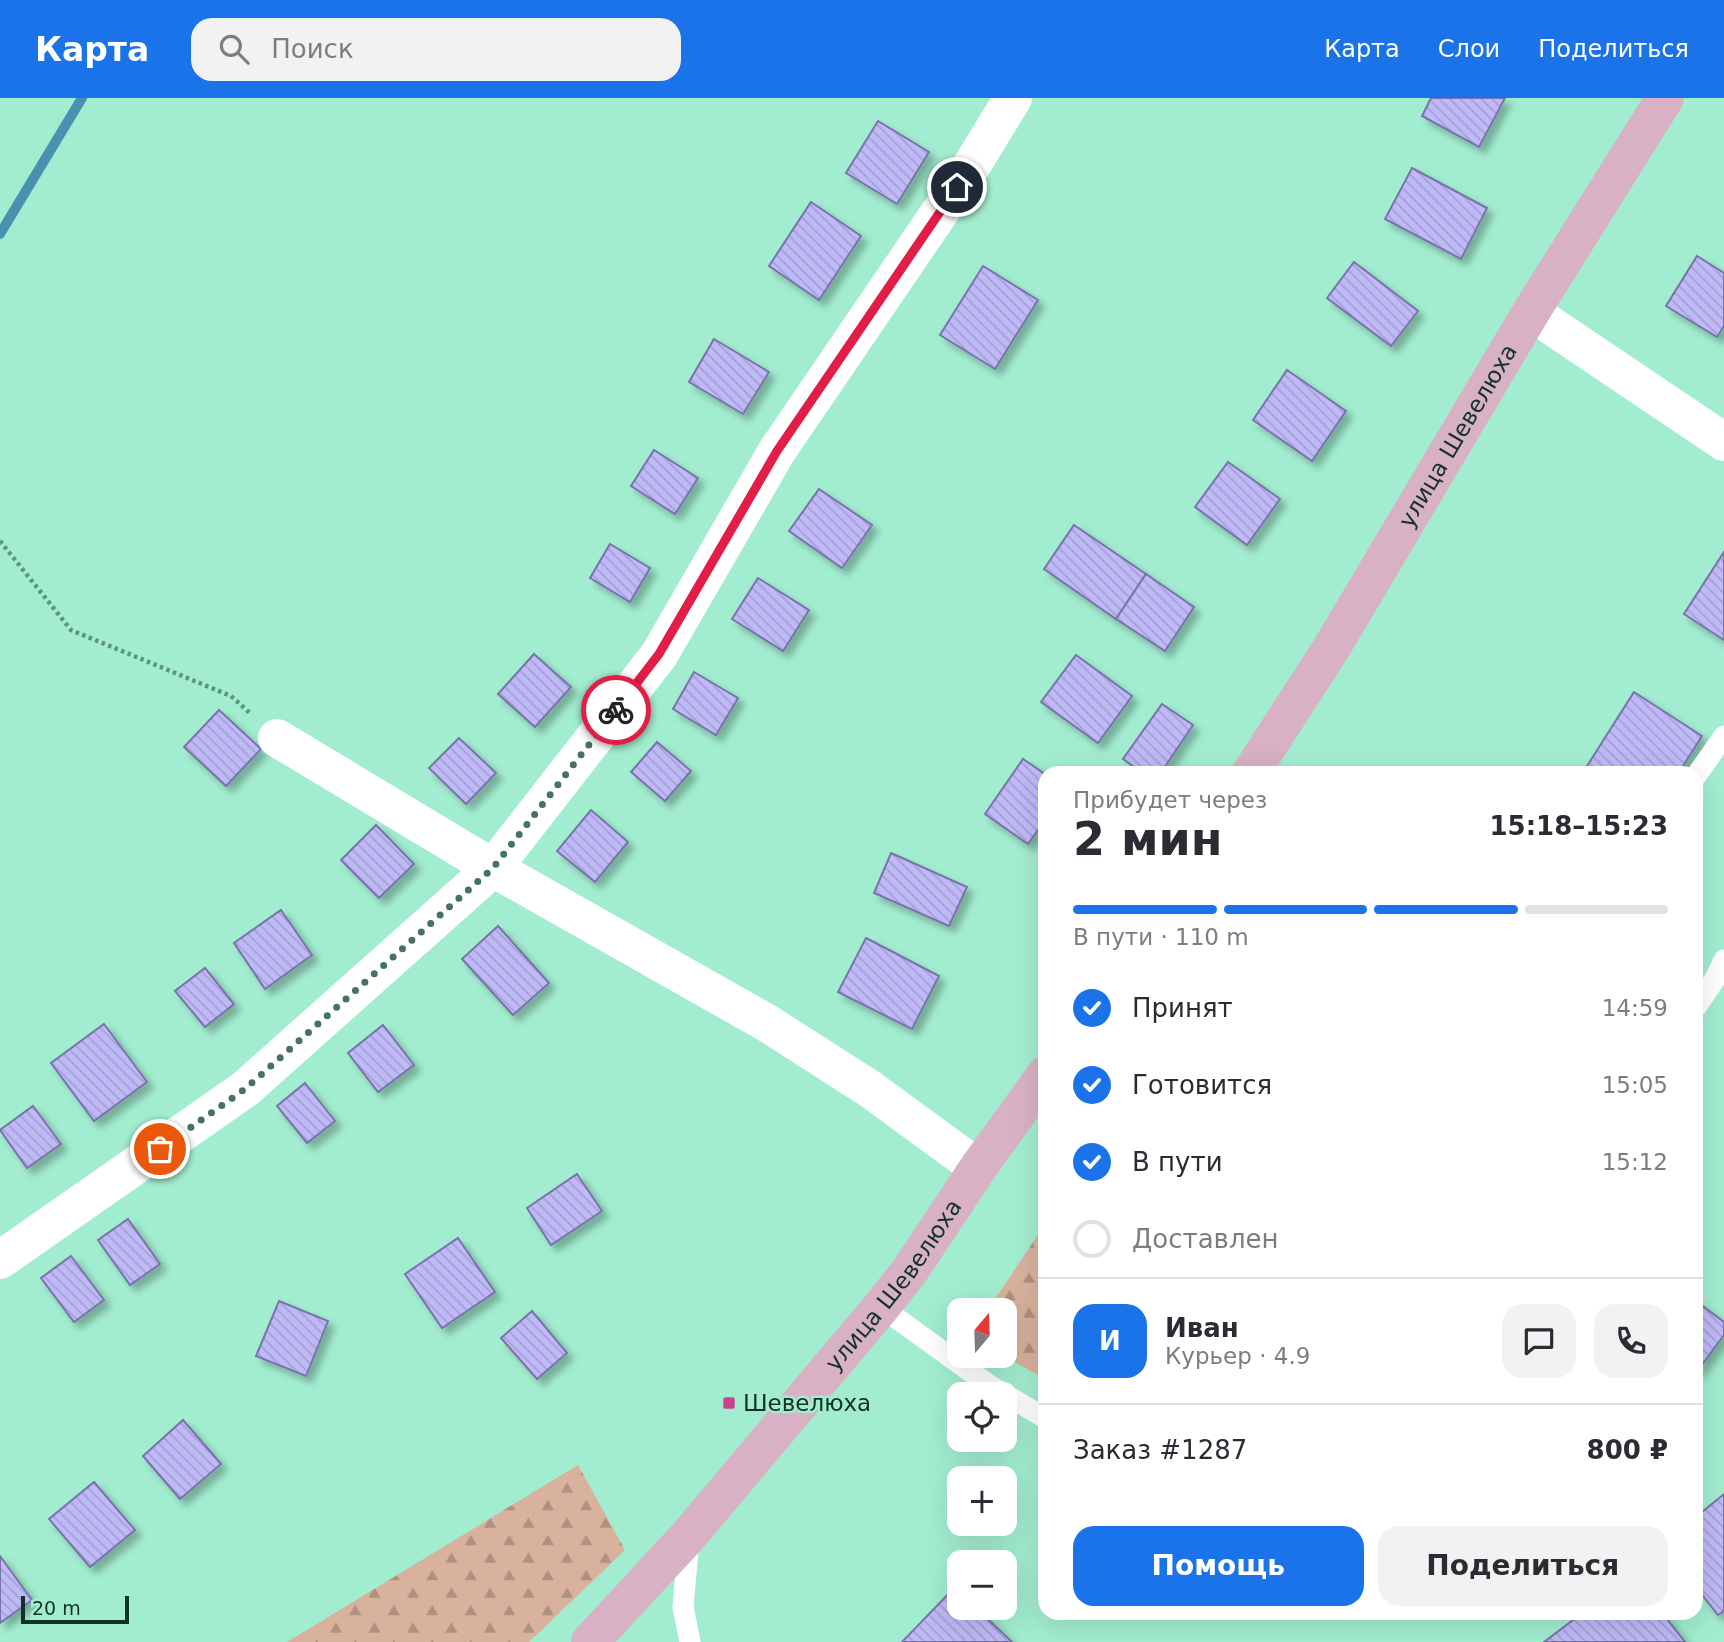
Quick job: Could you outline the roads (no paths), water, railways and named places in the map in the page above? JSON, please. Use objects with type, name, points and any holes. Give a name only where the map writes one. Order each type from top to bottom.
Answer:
[{"type":"main road","name":"улица Шевелюха","points":[[1255,766],[1332,647],[1531,312],[1665,98]]},
{"type":"main road","name":"улица Шевелюха","points":[[590,1642],[690,1535],[881,1307],[909,1272],[978,1168],[1038,1085]]},
{"type":"street","points":[[0,1260],[245,1089],[493,868],[659,654],[777,451],[972,165],[1013,98]]},
{"type":"street","points":[[1531,312],[1724,442]]},
{"type":"street","points":[[277,738],[493,868],[767,1023],[870,1088],[978,1168]]},
{"type":"lane","points":[[1703,766],[1724,736]]},
{"type":"lane","points":[[1703,997],[1724,960]]},
{"type":"lane","points":[[881,1307],[989,1385],[1038,1414]]},
{"type":"lane","points":[[690,1535],[683,1608],[690,1642]]},
{"type":"waterway","points":[[0,234],[82,98]]},
{"type":"place","name":"Шевелюха","points":[[729,1403]]}]
